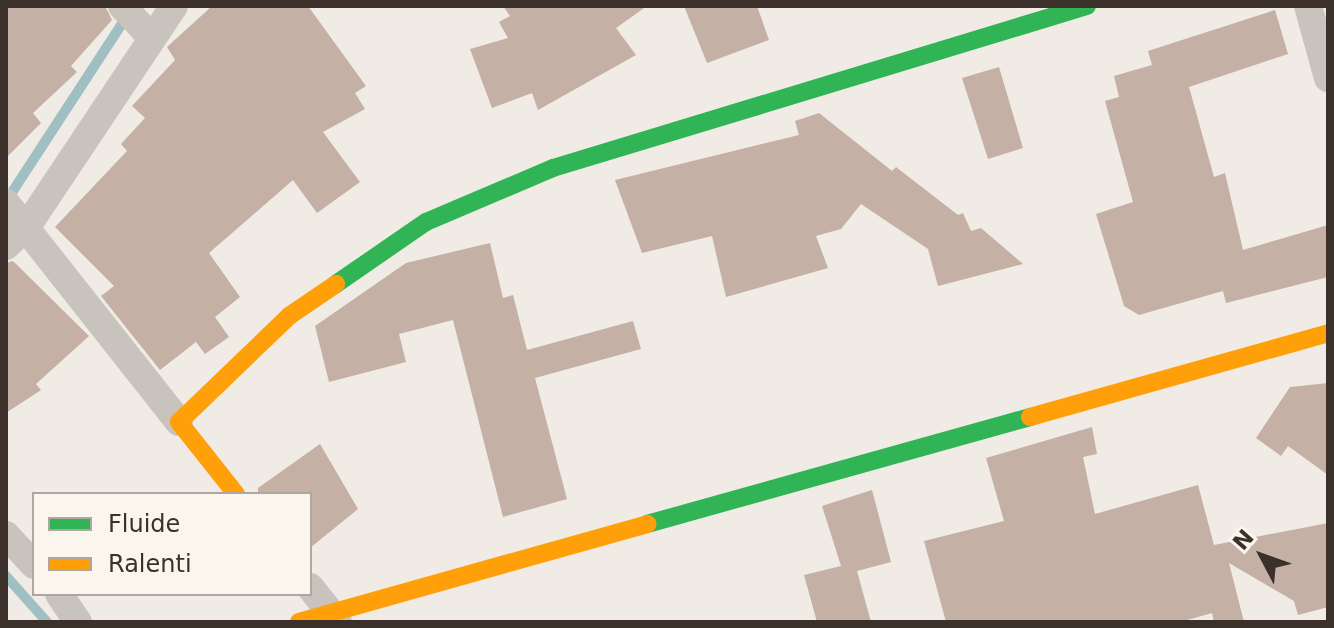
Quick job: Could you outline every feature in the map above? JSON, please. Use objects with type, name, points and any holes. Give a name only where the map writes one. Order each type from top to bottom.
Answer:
[{"type":"street","points":[[122,6],[151,37]]},
{"type":"street","points":[[6,246],[28,225],[174,6]]},
{"type":"street","points":[[179,422],[289,316],[345,272],[483,195],[1087,6]]},
{"type":"street","points":[[1308,6],[1328,78]]},
{"type":"street","points":[[6,203],[28,225],[234,492]]},
{"type":"street","points":[[299,622],[333,616],[1328,333]]},
{"type":"street","points":[[6,535],[32,563]]},
{"type":"street","points":[[312,590],[333,616]]},
{"type":"street","points":[[60,596],[78,622]]},
{"type":"building","points":[[6,6],[105,6],[112,20],[71,66],[77,72],[33,113],[41,123],[6,158]]},
{"type":"building","points":[[212,6],[308,6],[366,86],[355,93],[365,109],[323,132],[360,182],[317,213],[293,180],[209,253],[240,297],[215,317],[229,337],[205,354],[196,342],[160,370],[101,296],[114,286],[55,227],[127,151],[121,144],[145,118],[132,106],[175,60],[167,47]]},
{"type":"building","points":[[503,6],[647,6],[616,28],[636,55],[538,110],[532,93],[492,108],[470,49],[508,38],[499,22],[510,16]]},
{"type":"building","points":[[684,6],[757,6],[769,40],[707,63]]},
{"type":"building","points":[[1275,10],[1288,54],[1189,87],[1214,177],[1225,173],[1243,250],[1328,225],[1328,277],[1226,303],[1223,291],[1139,315],[1124,306],[1096,214],[1133,202],[1105,101],[1119,97],[1114,76],[1152,65],[1148,51]]},
{"type":"building","points":[[999,67],[1023,148],[988,159],[962,78]]},
{"type":"building","points":[[819,113],[892,171],[896,167],[958,215],[963,213],[971,231],[981,228],[1023,264],[938,286],[928,249],[861,204],[841,229],[816,236],[828,268],[726,297],[712,236],[642,253],[615,180],[799,135],[795,121]]},
{"type":"building","points":[[490,243],[503,298],[513,295],[527,350],[633,321],[641,349],[535,378],[567,499],[503,517],[453,320],[399,334],[406,362],[329,382],[315,326],[406,263]]},
{"type":"building","points":[[13,261],[89,336],[36,384],[41,390],[6,413],[6,263]]},
{"type":"building","points":[[1328,383],[1328,475],[1288,446],[1281,456],[1256,438],[1290,387]]},
{"type":"building","points":[[1092,427],[1097,454],[1083,457],[1095,514],[1198,485],[1214,545],[1328,523],[1328,607],[1298,615],[1294,601],[1229,563],[1244,622],[1214,622],[1212,613],[1180,622],[946,622],[924,541],[1004,521],[986,458]]},
{"type":"building","points":[[320,444],[358,509],[312,546],[312,492],[258,492],[258,488]]},
{"type":"building","points":[[872,490],[891,562],[857,571],[871,622],[817,622],[804,575],[841,566],[822,506]]},
{"type":"waterway","points":[[7,200],[127,16]]},
{"type":"waterway","points":[[6,576],[47,622]]},
{"type":"traffic: fast","points":[[336,284],[426,222],[553,168],[1087,6]]},
{"type":"traffic: fast","points":[[647,524],[1030,417]]},
{"type":"traffic: slow","points":[[234,492],[179,422],[289,316],[336,284]]},
{"type":"traffic: slow","points":[[1030,417],[1328,333]]},
{"type":"traffic: slow","points":[[299,622],[647,524]]}]
